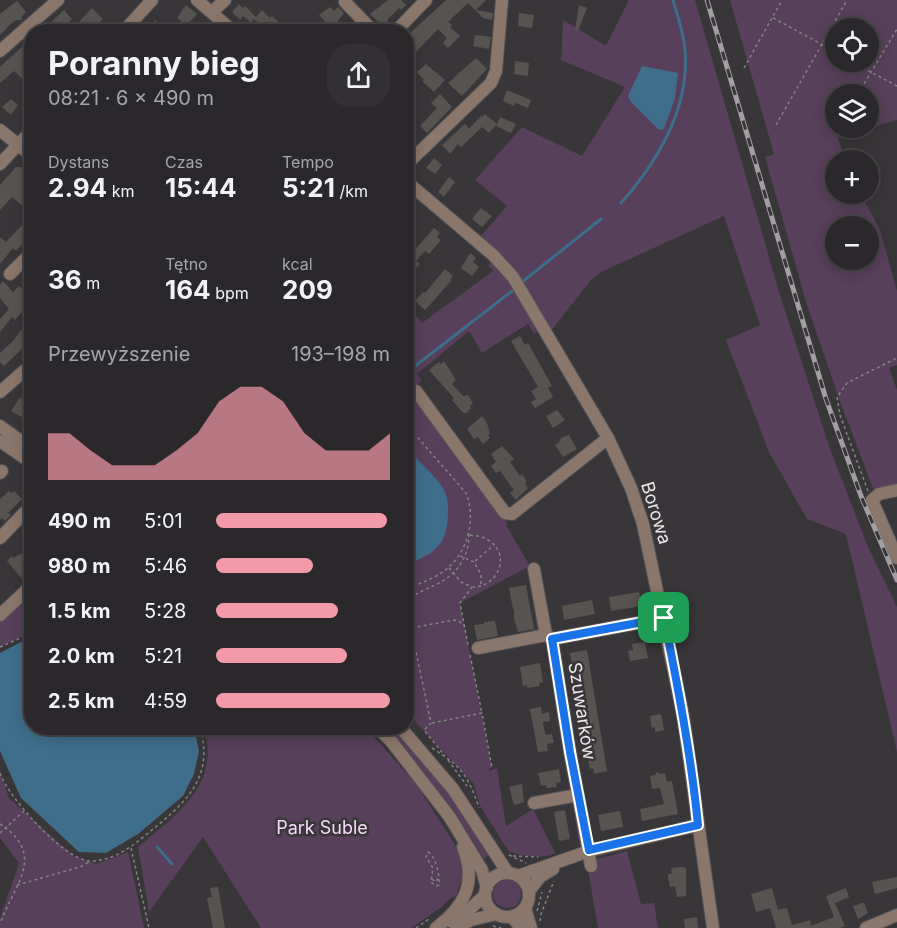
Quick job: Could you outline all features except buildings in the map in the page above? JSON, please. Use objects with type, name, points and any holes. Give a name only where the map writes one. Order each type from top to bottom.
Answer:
[{"type":"street","points":[[31,24],[58,0]]},
{"type":"street","points":[[130,24],[152,0]]},
{"type":"street","points":[[197,0],[225,24]]},
{"type":"street","points":[[212,12],[225,0]]},
{"type":"street","points":[[403,24],[426,0]]},
{"type":"street","points":[[414,157],[491,83],[496,71],[502,0]]},
{"type":"street","points":[[345,2],[366,24]]},
{"type":"street","points":[[0,51],[24,30]]},
{"type":"street","points":[[0,130],[24,150]]},
{"type":"street","points":[[0,164],[24,139]]},
{"type":"street","name":"Borowa","points":[[414,188],[493,255],[508,271],[608,438],[631,488],[643,524],[685,726],[713,928]]},
{"type":"street","points":[[10,274],[24,260]]},
{"type":"street","points":[[0,392],[24,371]]},
{"type":"street","points":[[416,392],[505,513],[512,514],[608,438]]},
{"type":"street","points":[[0,426],[24,443]]},
{"type":"street","points":[[0,441],[24,458]]},
{"type":"street","points":[[897,490],[879,494],[872,500],[897,558]]},
{"type":"street","points":[[0,538],[24,513]]},
{"type":"street","points":[[478,648],[549,637],[534,569]]},
{"type":"street","points":[[0,615],[24,595]]},
{"type":"street","name":"Szuwarków","points":[[591,866],[549,637],[664,618]]},
{"type":"street","points":[[385,735],[454,824],[482,870],[488,906],[496,923]]},
{"type":"street","points":[[407,735],[453,789],[513,874],[527,885],[529,891],[525,908],[512,917],[504,917],[496,923],[471,920],[456,928]]},
{"type":"street","points":[[534,803],[578,795]]},
{"type":"street","points":[[437,928],[454,912],[462,900],[470,874],[466,855],[454,824]]},
{"type":"street","points":[[437,928],[465,913],[486,892],[495,877],[513,874],[589,850],[698,825]]},
{"type":"street","points":[[529,891],[544,875],[589,850]]},
{"type":"street","points":[[525,908],[535,923]]},
{"type":"street","points":[[866,928],[897,915]]},
{"type":"street","points":[[512,917],[521,928]]},
{"type":"path","points":[[744,68],[782,0]]},
{"type":"path","points":[[776,125],[847,0]]},
{"type":"path","points":[[772,18],[825,46]]},
{"type":"path","points":[[879,60],[897,28]]},
{"type":"path","points":[[864,84],[872,72],[897,86]]},
{"type":"path","points":[[872,500],[840,415],[837,397],[847,383],[897,358]]},
{"type":"path","points":[[414,433],[466,493],[470,504],[471,519],[465,558],[453,574],[414,595]]},
{"type":"path","points":[[449,568],[461,582],[472,587],[481,586],[495,578],[500,568],[499,552],[486,538],[469,534]]},
{"type":"path","points":[[414,585],[449,568],[459,556],[469,534]]},
{"type":"path","points":[[474,562],[494,545]]},
{"type":"path","points":[[459,556],[474,562],[481,575],[481,586]]},
{"type":"path","points":[[472,587],[460,603],[492,768]]},
{"type":"path","points":[[414,627],[454,620],[459,621],[464,627]]},
{"type":"path","points":[[0,647],[24,636]]},
{"type":"path","points":[[414,642],[431,723]]},
{"type":"path","points":[[467,786],[424,730],[431,723],[482,713]]},
{"type":"path","points":[[440,717],[441,722]]},
{"type":"path","points":[[0,773],[10,793],[24,810],[73,856],[92,861],[111,858],[131,847],[174,813],[191,794],[203,764],[205,746],[202,735]]},
{"type":"path","points":[[429,746],[456,765],[472,786],[478,807]]},
{"type":"path","points":[[0,833],[24,810]]},
{"type":"path","points":[[0,824],[13,833],[23,850],[25,867],[0,924]]},
{"type":"path","points":[[131,847],[149,928]]},
{"type":"path","points":[[428,852],[433,855],[438,878],[440,883],[436,886],[432,884],[433,868],[426,857],[428,852]]},
{"type":"path","points":[[527,863],[508,855],[537,857]]},
{"type":"path","points":[[18,885],[80,867],[92,861]]},
{"type":"path","points":[[535,923],[544,886]]},
{"type":"path","points":[[535,923],[541,914],[550,889]]},
{"type":"green space","points":[[629,0],[695,0],[780,295],[830,449],[868,547],[897,607],[897,752],[846,534],[807,519],[769,452],[726,340],[760,325],[724,216],[601,272],[590,281],[551,331],[500,254],[481,236],[507,206],[475,180],[522,127],[582,156],[625,87],[561,60],[563,20],[606,46]]},
{"type":"green space","points":[[730,0],[897,0],[897,120],[879,125],[879,84],[825,84],[825,138],[837,138],[842,150],[825,150],[825,204],[866,204],[873,216],[825,216],[825,270],[879,270],[879,228],[897,291],[897,365],[889,368],[897,390],[897,486],[874,491],[807,305],[765,157],[774,154]]},
{"type":"green space","points":[[493,261],[502,271],[539,331],[534,334],[528,324],[482,353],[469,331],[417,374],[422,381],[414,387],[414,313],[422,323],[493,271],[488,265]]},
{"type":"green space","points":[[414,389],[505,513],[507,527],[530,566],[460,603],[492,768],[489,768],[489,771],[497,768],[506,826],[533,809],[555,853],[539,857],[525,856],[508,850],[480,806],[474,784],[414,720]]},
{"type":"green space","points":[[24,601],[24,635],[0,647],[0,621]]},
{"type":"green space","name":"Park Suble","points":[[205,735],[372,735],[417,785],[457,848],[462,877],[456,896],[450,898],[443,906],[411,928],[261,928],[203,837],[149,912],[138,847],[181,810],[192,796],[201,782],[208,748]]},
{"type":"green space","points":[[390,735],[400,735],[421,758],[457,805],[490,855],[484,859],[452,808]]},
{"type":"green space","points":[[0,772],[9,798],[73,856],[96,864],[128,852],[144,928],[0,928],[0,919],[19,863],[0,838]]},
{"type":"green space","points":[[627,851],[641,904],[654,903],[658,928],[598,928],[588,870],[594,860]]},
{"type":"green space","points":[[507,880],[517,884],[521,894],[517,904],[507,908],[497,904],[493,894],[497,884]]},
{"type":"water","points":[[642,66],[678,73],[675,98],[664,129],[659,130],[631,102],[628,96]]},
{"type":"water","points":[[414,456],[433,475],[447,498],[446,532],[438,546],[426,556],[414,561]]},
{"type":"water","points":[[24,641],[24,735],[196,735],[199,751],[194,774],[183,796],[138,834],[106,853],[79,852],[21,798],[0,751],[0,653]]},
{"type":"waterway","points":[[621,203],[635,187],[659,151],[677,113],[685,71],[685,49],[673,0]]},
{"type":"waterway","points":[[522,282],[601,219]]},
{"type":"waterway","points":[[414,367],[512,291]]},
{"type":"waterway","points":[[157,847],[172,864]]},
{"type":"railway","points":[[707,0],[826,399],[861,496],[897,580]]},
{"type":"route","points":[[664,618],[693,772],[698,825],[589,850],[552,639],[664,618]]}]
